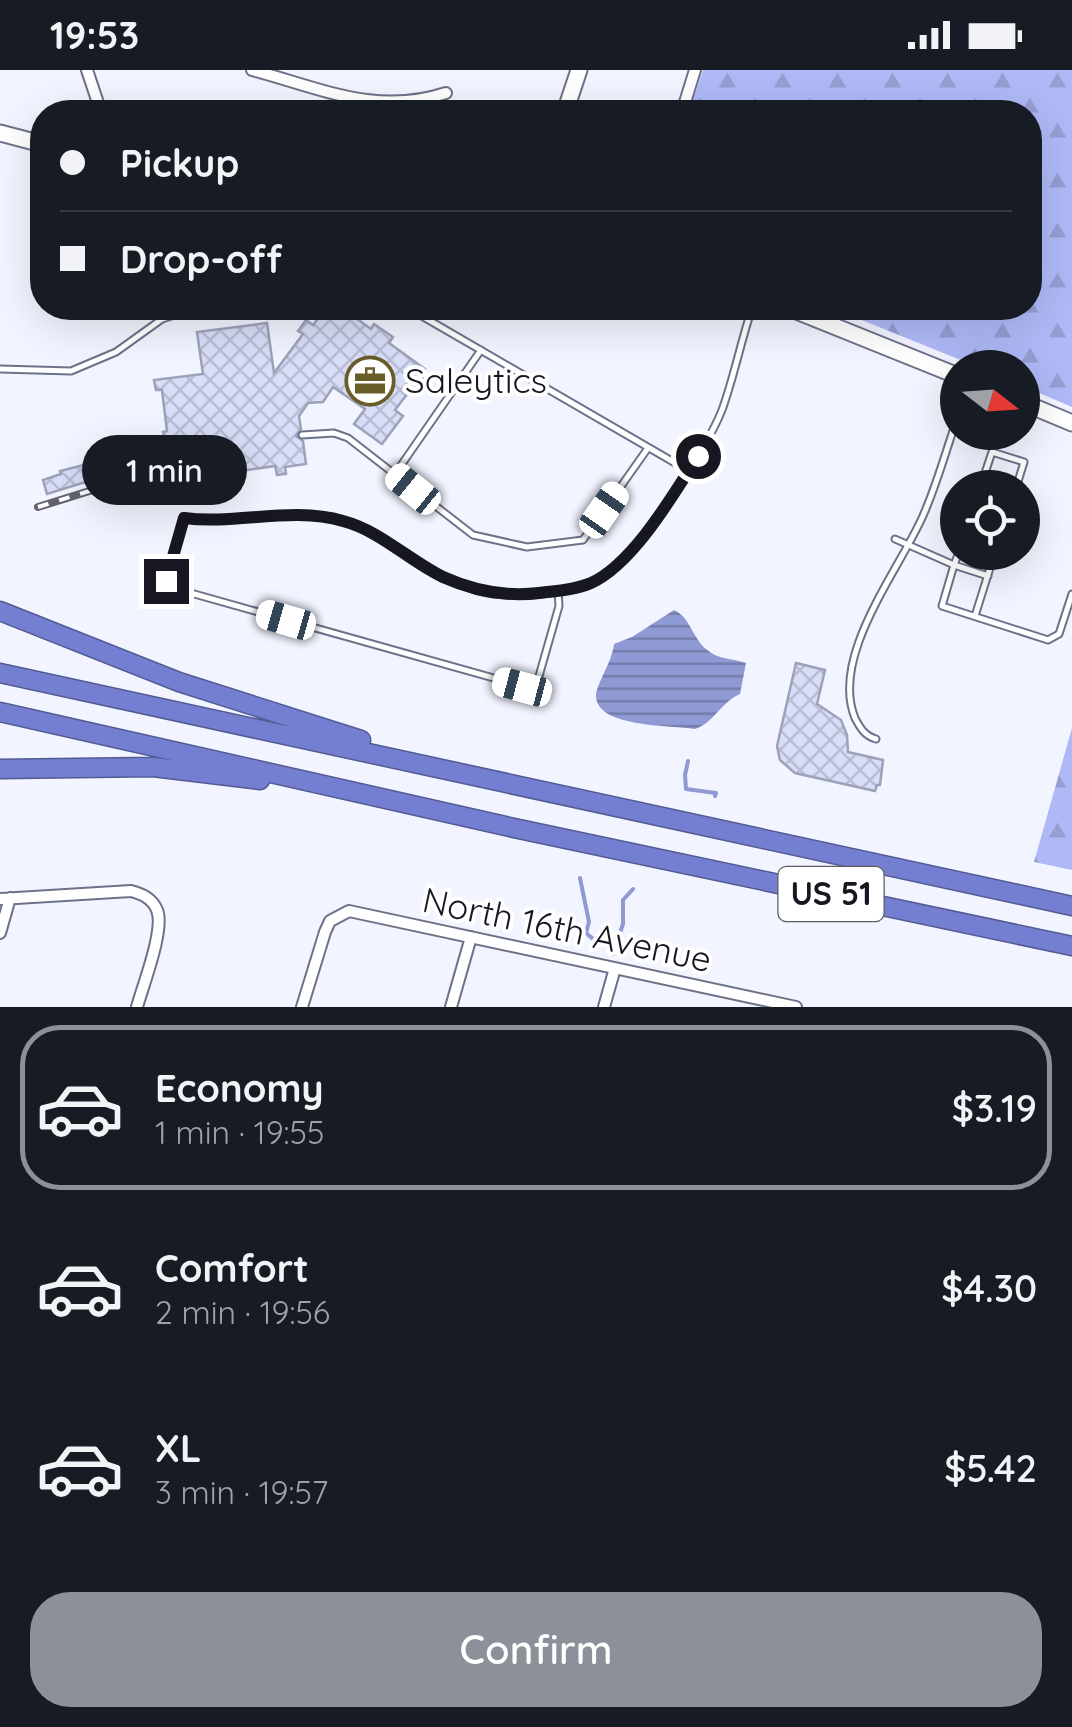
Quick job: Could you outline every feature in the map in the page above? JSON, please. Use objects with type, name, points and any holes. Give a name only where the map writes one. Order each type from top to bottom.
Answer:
[{"type":"highway","points":[[0,611],[129,664],[368,742],[412,761]]},
{"type":"highway","name":"US 51","points":[[0,672],[1072,906]]},
{"type":"highway","name":"US 51","points":[[0,712],[1072,946]]},
{"type":"highway","points":[[0,769],[174,768],[394,801]]},
{"type":"street","points":[[87,70],[97,100]]},
{"type":"street","points":[[252,70],[363,100]]},
{"type":"street","points":[[570,100],[579,70]]},
{"type":"street","points":[[685,100],[694,70]]},
{"type":"street","points":[[417,100],[446,94]]},
{"type":"street","points":[[0,133],[30,141]]},
{"type":"street","points":[[819,320],[940,369]]},
{"type":"street","points":[[1040,410],[1072,423]]},
{"type":"street","points":[[0,932],[5,899],[130,891],[153,903],[159,925],[137,1007]]},
{"type":"street","name":"North 16th Avenue","points":[[302,1007],[330,921],[349,911],[615,968],[756,1003],[796,1007]]},
{"type":"street","points":[[451,1007],[471,937]]},
{"type":"street","points":[[604,1007],[615,968]]},
{"type":"lane","points":[[0,369],[71,371],[116,352],[161,320]]},
{"type":"lane","points":[[429,320],[689,470]]},
{"type":"lane","points":[[558,590],[558,606],[536,683],[529,688],[173,588],[166,581],[184,518],[316,515],[372,533],[440,576],[480,591],[517,596],[590,584],[616,567],[689,470],[721,410],[748,320]]},
{"type":"lane","points":[[395,474],[481,350]]},
{"type":"lane","points":[[302,435],[340,435],[368,452],[474,535],[526,546],[583,540],[648,448]]},
{"type":"lane","points":[[876,739],[859,727],[849,703],[848,686],[871,614],[908,546],[947,450]]},
{"type":"lane","points":[[986,470],[992,452],[1024,462],[1022,470]]},
{"type":"lane","points":[[895,540],[940,559]]},
{"type":"lane","points":[[953,570],[942,606],[1048,640],[1059,634],[1072,594]]},
{"type":"lane","points":[[969,570],[988,576]]},
{"type":"lane","points":[[975,616],[990,570]]},
{"type":"green space","points":[[703,70],[1072,70],[1072,407],[1040,393],[1040,350],[940,352],[862,320],[1042,320],[1042,100],[693,100]]},
{"type":"green space","points":[[1072,728],[1072,870],[1034,862]]},
{"type":"shaded area","points":[[674,610],[684,617],[711,653],[746,663],[740,694],[695,729],[636,723],[608,714],[599,706],[596,695],[614,644]]},
{"type":"building","points":[[306,320],[313,325],[317,320],[359,320],[371,329],[374,324],[393,337],[389,343],[425,369],[420,376],[425,380],[416,392],[411,389],[395,410],[403,416],[382,444],[354,424],[365,409],[333,387],[323,402],[308,403],[299,416],[301,429],[296,436],[303,441],[306,464],[285,467],[286,474],[277,475],[275,466],[185,479],[180,441],[165,443],[162,390],[156,390],[154,380],[203,374],[197,332],[267,323],[274,373],[303,334],[298,331]]},
{"type":"building","points":[[114,457],[118,472],[47,494],[43,480],[61,474],[60,471]]},
{"type":"building","points":[[796,663],[825,670],[817,704],[841,720],[848,752],[883,760],[880,785],[875,791],[795,773],[780,760],[777,746]]},
{"type":"waterway","points":[[688,761],[686,789],[716,793],[715,796]]},
{"type":"waterway","points":[[580,878],[589,922],[586,933],[593,939],[608,936],[616,940]]},
{"type":"waterway","points":[[613,954],[623,924],[623,900],[633,889]]},
{"type":"railway","points":[[38,507],[128,479]]},
{"type":"place","name":"Saleytics","points":[[370,381]]},
{"type":"route","points":[[166,581],[184,518],[288,514],[347,522],[372,533],[440,576],[480,591],[517,596],[578,588],[605,576],[625,558],[698,456]]}]
